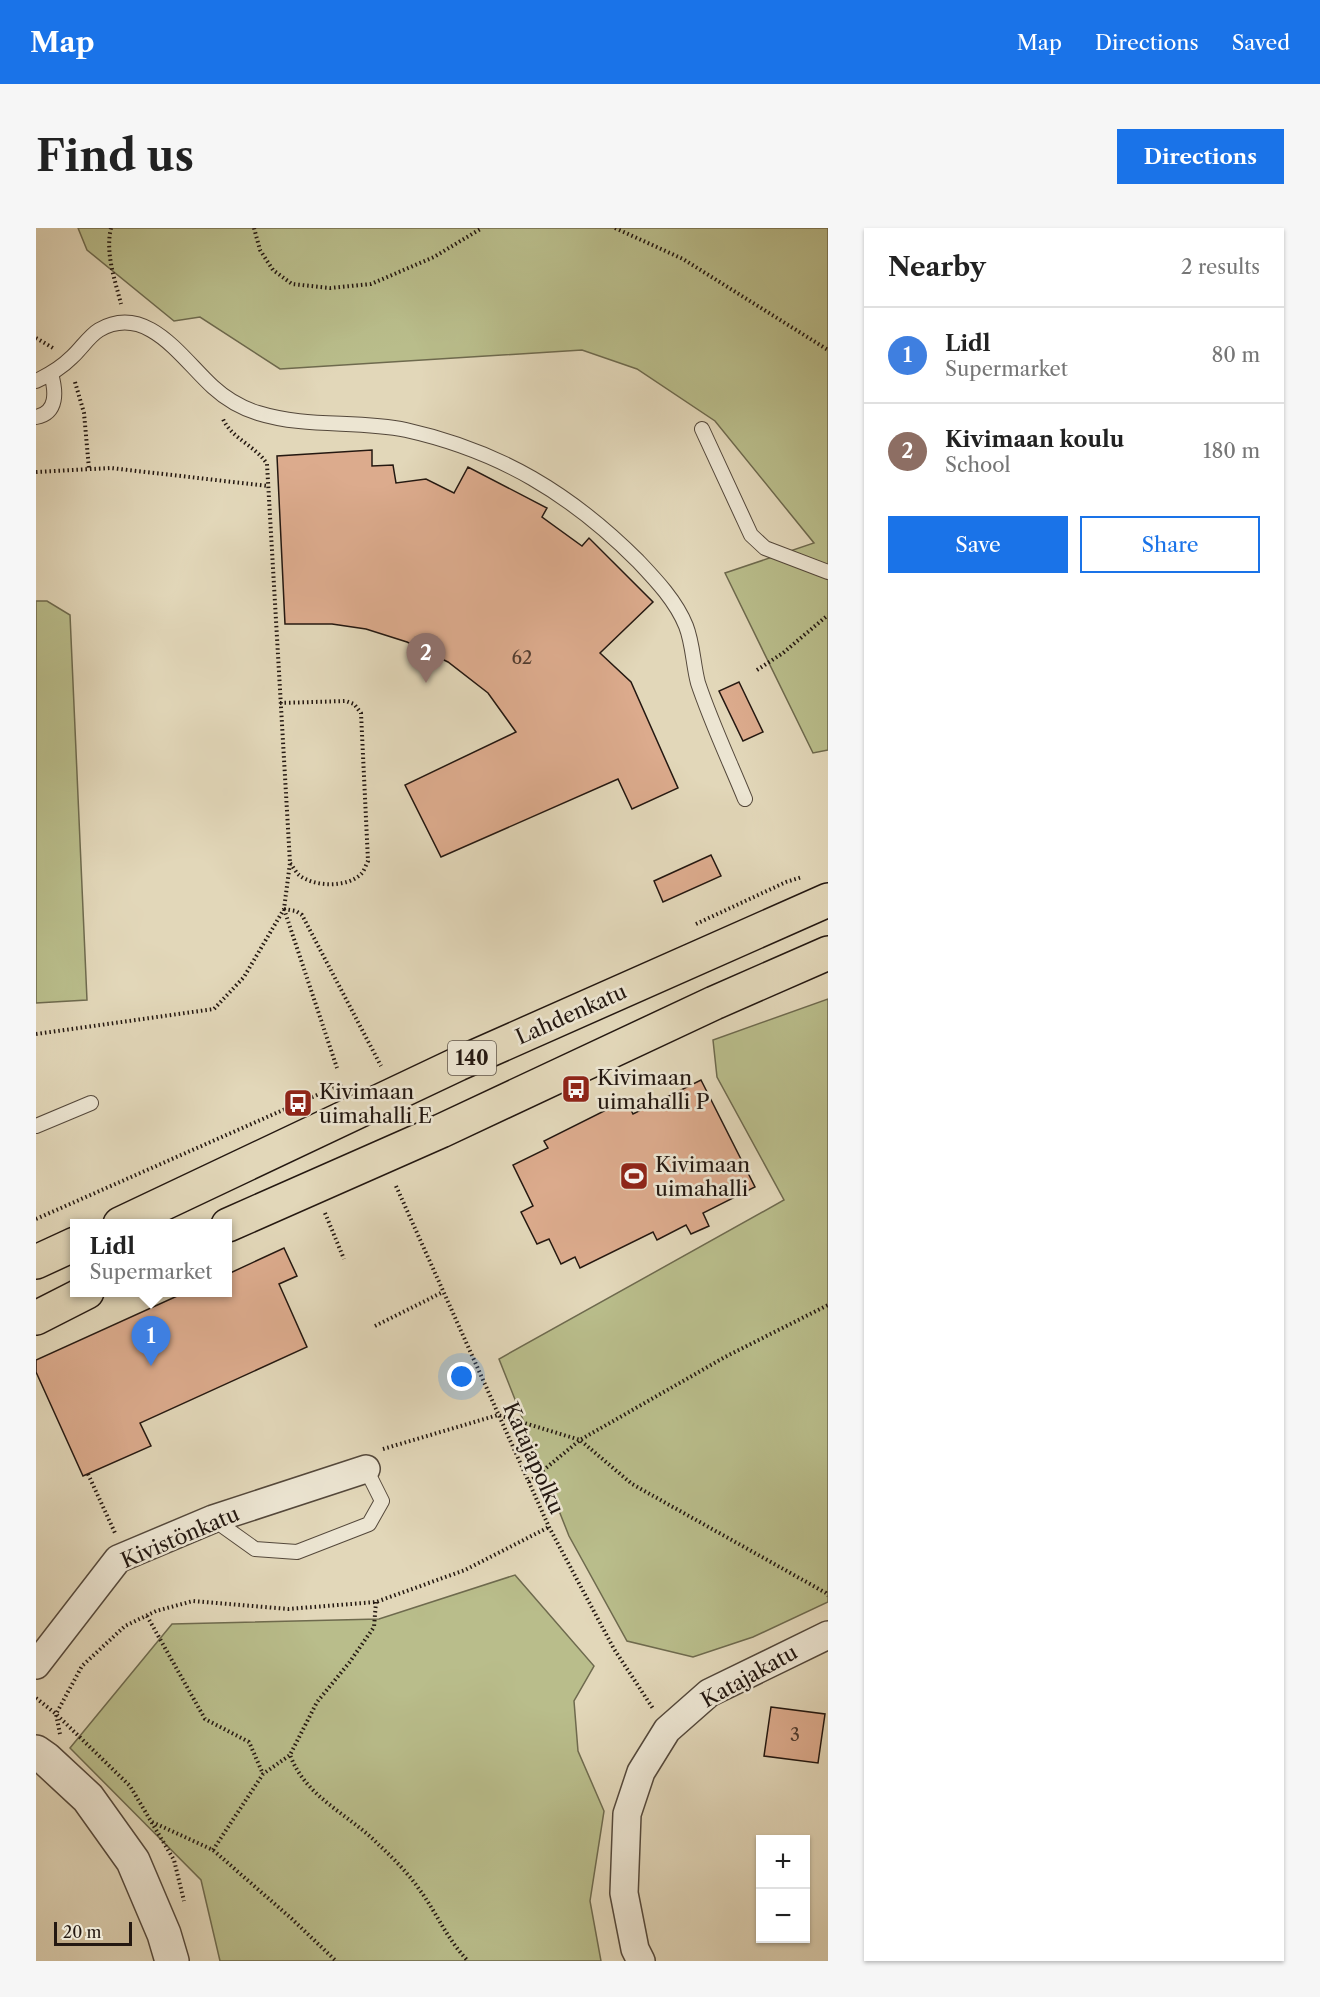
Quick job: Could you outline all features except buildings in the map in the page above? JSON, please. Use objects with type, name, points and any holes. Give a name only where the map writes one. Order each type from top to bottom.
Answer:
[{"type":"main road","name":"Lahdenkatu","points":[[131,1219],[458,1064],[828,900]]},
{"type":"main road","name":"140","points":[[232,1223],[441,1131],[828,953]]},
{"type":"main road","points":[[36,1262],[70,1246]]},
{"type":"main road","points":[[36,1318],[79,1297]]},
{"type":"street","name":"Kivistönkatu","points":[[36,1665],[118,1560],[213,1520],[366,1470]]},
{"type":"street","name":"Katajakatu","points":[[641,1961],[635,1949],[624,1893],[627,1814],[641,1772],[667,1730],[709,1693],[828,1635]]},
{"type":"street","points":[[41,1756],[88,1798],[133,1861],[164,1934],[172,1961]]},
{"type":"lane","points":[[36,381],[51,374],[71,359],[98,331],[118,323],[136,323],[154,331],[213,387],[233,402],[257,413],[284,419],[405,430],[458,445],[511,465],[559,494],[608,531],[651,574],[673,601],[687,627],[698,682],[745,799]]},
{"type":"lane","points":[[36,417],[50,410],[54,402],[55,388],[51,374]]},
{"type":"lane","points":[[702,429],[751,535],[765,548],[828,572]]},
{"type":"lane","points":[[36,1126],[91,1103]]},
{"type":"lane","points":[[213,1520],[255,1549],[297,1552],[369,1524],[382,1501],[366,1470]]},
{"type":"path","points":[[111,228],[109,237],[111,265],[126,323]]},
{"type":"path","points":[[254,228],[260,250],[273,270],[292,284],[330,288],[371,284],[434,257],[482,228]]},
{"type":"path","points":[[615,228],[683,259],[828,350]]},
{"type":"path","points":[[36,1034],[214,1009],[244,977],[284,909],[290,863],[267,464],[261,453],[236,436],[225,423],[218,408],[213,387]]},
{"type":"path","points":[[36,472],[111,468],[268,486]]},
{"type":"path","points":[[757,670],[783,653],[828,615]]},
{"type":"path","points":[[280,703],[346,701],[354,704],[360,713],[368,861],[362,873],[347,882],[329,884],[312,882],[298,874],[290,863]]},
{"type":"path","points":[[284,909],[296,911],[302,915],[381,1066]]},
{"type":"path","points":[[284,909],[337,1068]]},
{"type":"path","name":"Katajapolku","points":[[396,1186],[549,1527],[614,1649],[667,1730]]},
{"type":"path","points":[[321,1204],[345,1259]]},
{"type":"path","points":[[375,1326],[443,1292]]},
{"type":"path","points":[[530,1482],[580,1440],[725,1357],[828,1305]]},
{"type":"path","points":[[498,1415],[580,1440],[632,1484],[816,1587],[828,1596]]},
{"type":"path","points":[[88,1474],[117,1537]]},
{"type":"path","points":[[41,1756],[60,1735],[56,1714],[82,1666],[125,1626],[156,1611],[193,1601],[288,1609],[376,1602],[465,1570],[549,1527]]},
{"type":"path","points":[[213,1850],[263,1774],[290,1755],[317,1702],[349,1663],[374,1627],[376,1602]]},
{"type":"path","points":[[147,1616],[205,1719],[249,1742],[263,1774]]},
{"type":"path","points":[[36,1698],[56,1714]]},
{"type":"path","points":[[290,1755],[294,1766],[319,1798],[378,1843],[420,1889],[453,1946],[468,1961]]},
{"type":"path","points":[[152,1822],[213,1850],[336,1961]]},
{"type":"green space","points":[[78,228],[828,228],[828,750],[813,753],[725,573],[814,543],[715,421],[637,369],[582,350],[280,369],[200,317],[174,321],[87,250]]},
{"type":"green space","points":[[36,601],[47,601],[70,615],[87,1000],[36,1003]]},
{"type":"green space","points":[[828,999],[828,1602],[753,1637],[693,1657],[627,1641],[569,1536],[499,1359],[784,1200],[717,1077],[713,1040]]},
{"type":"green space","points":[[515,1575],[594,1666],[574,1701],[578,1751],[604,1811],[590,1901],[601,1961],[220,1961],[201,1880],[70,1748],[172,1624],[379,1619]]},
{"type":"place","name":"Kivimaan koulu","points":[[426,683]]},
{"type":"place","name":"Kivimaan uimahalli P","points":[[576,1089]]},
{"type":"place","name":"Kivimaan uimahalli E","points":[[298,1103]]},
{"type":"place","name":"Kivimaan uimahalli","points":[[634,1176]]},
{"type":"place","name":"Lidl","points":[[151,1366]]}]
